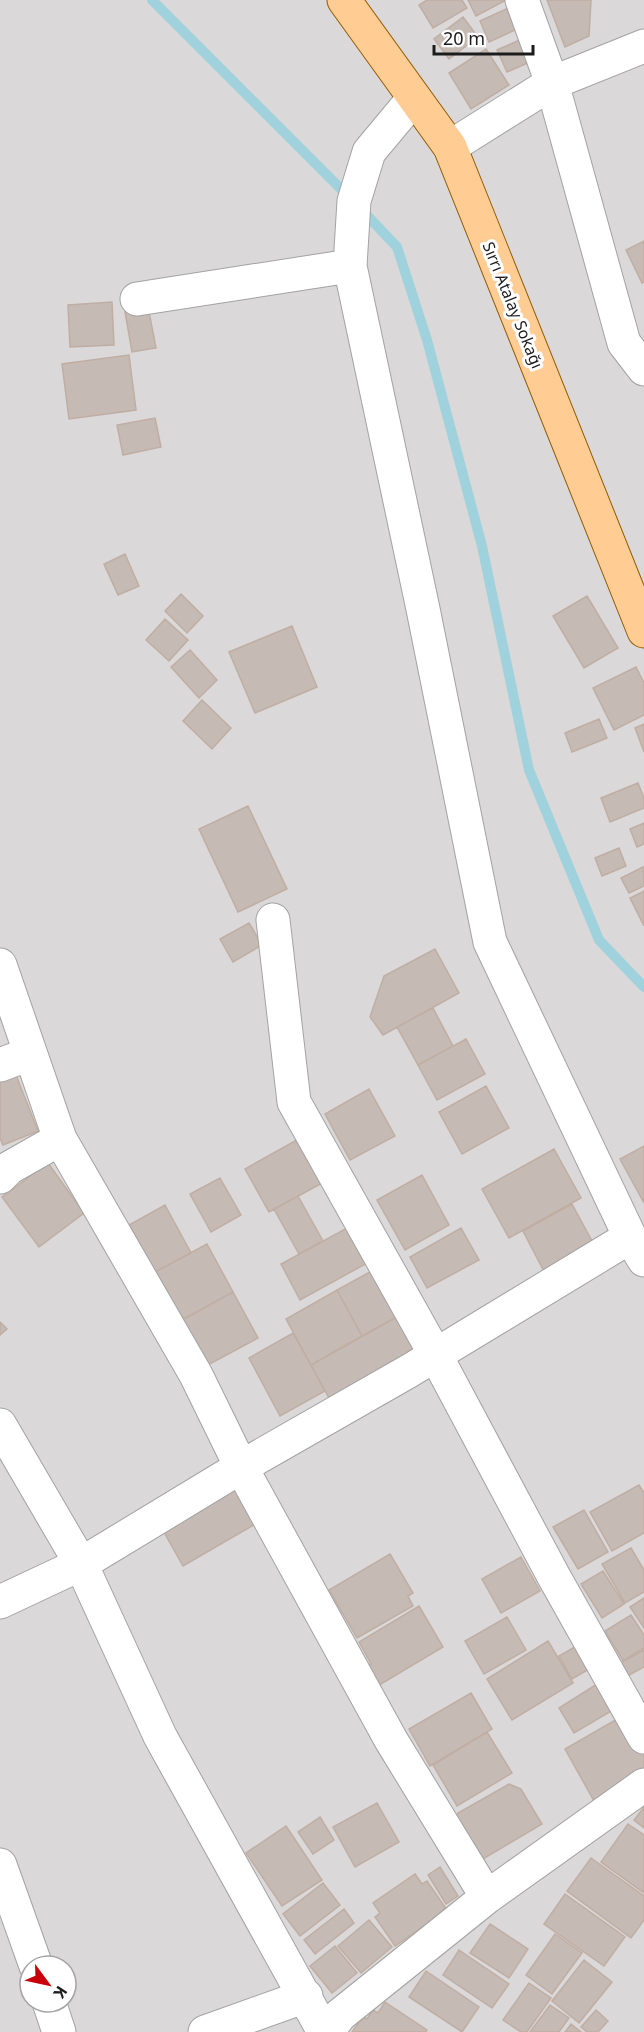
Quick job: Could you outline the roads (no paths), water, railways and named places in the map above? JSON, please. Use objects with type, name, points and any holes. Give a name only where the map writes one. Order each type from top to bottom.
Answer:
[{"type":"main road","name":"Sırrı Atalay Sokağı","points":[[344,0],[450,147],[644,631]]},
{"type":"street","points":[[522,0],[552,83],[624,343],[644,369]]},
{"type":"street","points":[[450,147],[552,83],[644,46]]},
{"type":"street","points":[[0,1602],[81,1564],[435,1354],[637,1249],[490,942],[423,609],[350,266],[354,201],[369,152],[414,98]]},
{"type":"street","points":[[137,298],[350,266]]},
{"type":"street","points":[[273,920],[294,1102],[435,1354],[553,1575],[644,1737]]},
{"type":"street","points":[[0,965],[15,1060],[196,1375],[241,1467],[391,1740],[488,1897]]},
{"type":"street","points":[[0,1177],[9,1168],[60,1139]]},
{"type":"street","points":[[0,1425],[81,1564],[160,1736],[326,2032],[340,2015],[488,1897],[644,1785]]},
{"type":"street","points":[[0,1865],[32,1954]]},
{"type":"street","points":[[205,2032],[306,1996]]},
{"type":"street","points":[[53,2014],[59,2032]]},
{"type":"waterway","points":[[152,0],[349,197]]},
{"type":"waterway","points":[[360,208],[397,247],[427,340],[482,546],[529,770],[599,940],[644,987]]}]
